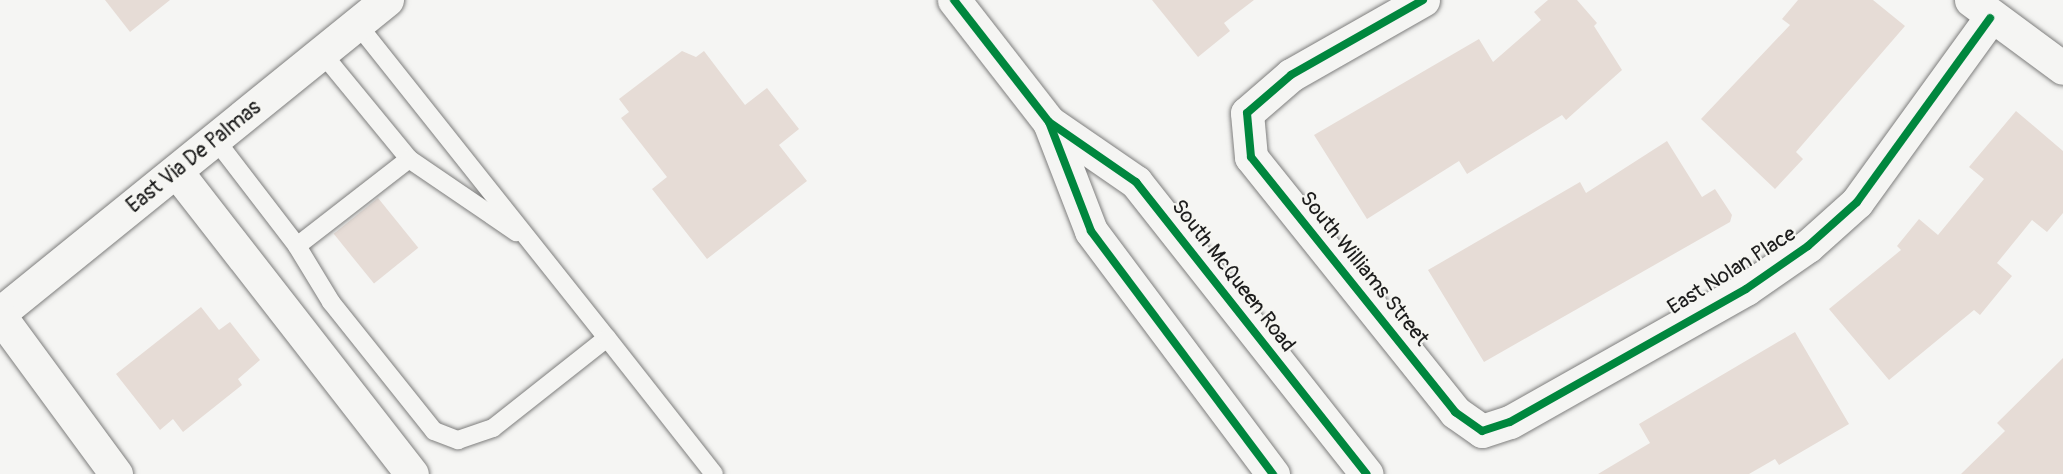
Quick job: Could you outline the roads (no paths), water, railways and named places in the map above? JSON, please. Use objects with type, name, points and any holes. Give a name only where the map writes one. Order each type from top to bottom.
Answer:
[{"type":"street","name":"East Via De Palmas","points":[[0,315],[387,0]]},
{"type":"street","name":"South McQueen Road","points":[[954,0],[1049,122],[1091,231],[1273,474]]},
{"type":"street","name":"South Williams Street","points":[[1423,0],[1291,75],[1247,113],[1251,157],[1455,412],[1482,431]]},
{"type":"street","points":[[1980,9],[2063,68]]},
{"type":"street","name":"East Nolan Place","points":[[1482,431],[1510,422],[1736,295],[1808,246],[1857,202],[1980,9]]},
{"type":"street","name":"South McQueen Road","points":[[1049,122],[1136,182],[1367,474]]},
{"type":"street","points":[[176,171],[412,474]]},
{"type":"street","points":[[0,315],[116,474]]},
{"type":"lane","points":[[357,24],[607,338],[705,471]]},
{"type":"lane","points":[[322,53],[409,159],[454,194],[528,239]]},
{"type":"lane","points":[[215,139],[297,246],[331,302],[434,431],[458,440],[493,428],[607,338]]},
{"type":"lane","points":[[297,246],[409,159]]}]
